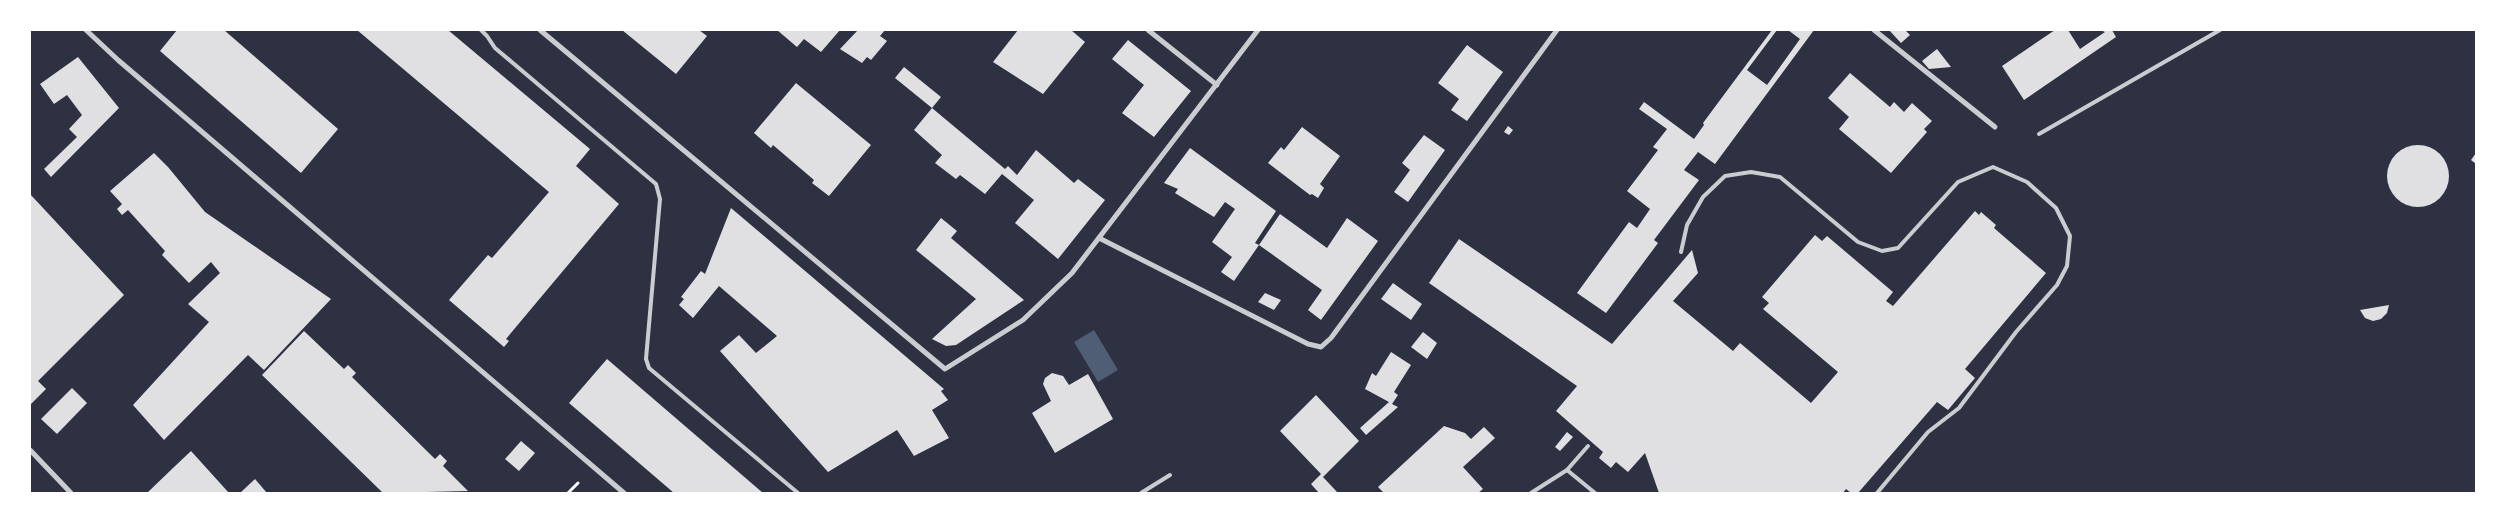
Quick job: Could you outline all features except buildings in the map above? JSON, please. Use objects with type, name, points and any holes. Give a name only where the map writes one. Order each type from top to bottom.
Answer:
[{"type":"street","points":[[86,30],[118,60],[624,493]]},
{"type":"street","points":[[540,30],[945,369],[1023,320],[1072,273],[1258,30]]},
{"type":"street","points":[[1148,30],[1217,85]]},
{"type":"street","points":[[1099,238],[1308,344],[1321,348],[1337,330],[1557,30]]},
{"type":"street","points":[[1874,30],[1995,127]]},
{"type":"street","points":[[30,450],[71,493]]},
{"type":"lane","points":[[481,30],[495,48],[656,184],[660,200],[646,359],[649,368],[798,493]]},
{"type":"lane","points":[[2039,134],[2220,30]]},
{"type":"lane","points":[[1681,252],[1687,225],[1702,197],[1725,176],[1751,172],[1780,177],[1858,242],[1882,251],[1898,248],[1958,182],[1994,167],[2027,182],[2056,208],[2070,236],[2067,266],[2057,285],[2016,332],[1959,408],[1928,432],[1877,493]]},
{"type":"lane","points":[[1531,493],[1567,470],[1588,446]]},
{"type":"lane","points":[[1567,470],[1595,493]]},
{"type":"lane","points":[[1141,493],[1170,475]]},
{"type":"path","points":[[568,493],[576,485]]},
{"type":"water","points":[[1094,330],[1118,370],[1098,382],[1074,342]]}]
